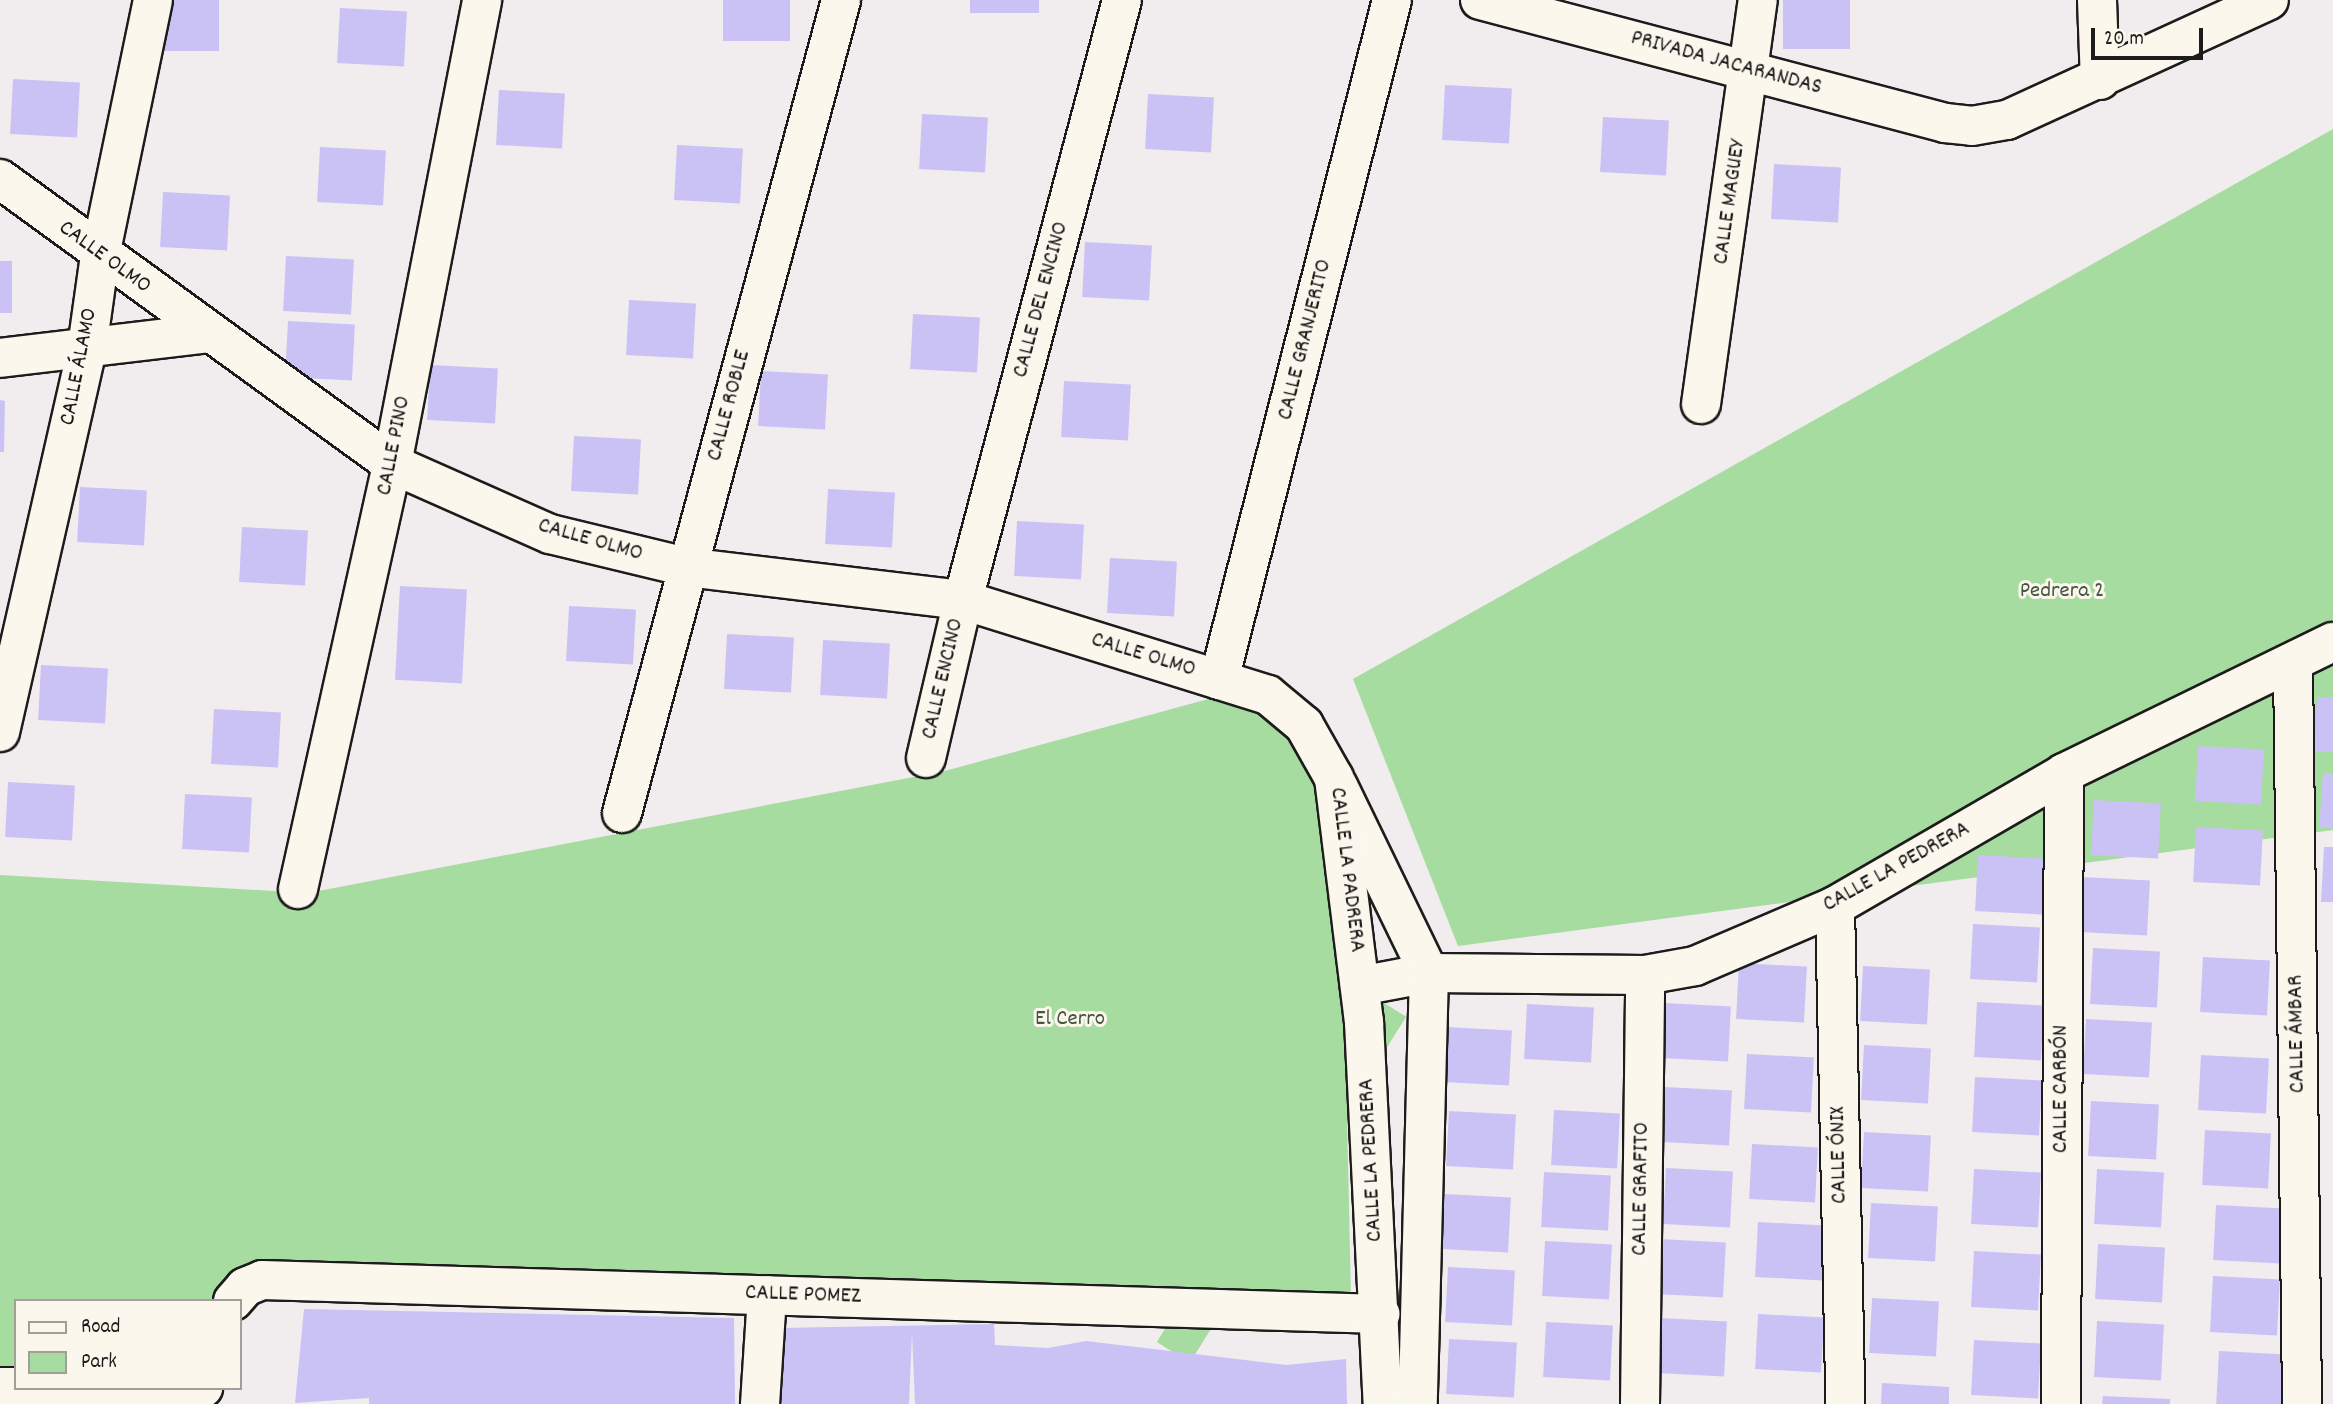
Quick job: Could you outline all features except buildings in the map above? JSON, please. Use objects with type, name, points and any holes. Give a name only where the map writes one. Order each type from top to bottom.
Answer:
[{"type":"street","name":"CALLE ÁLAMO","points":[[0,732],[87,348],[100,256],[153,0]]},
{"type":"street","name":"CALLE PINO","points":[[298,889],[392,464],[482,0]]},
{"type":"street","name":"CALLE ROBLE","points":[[622,813],[686,567],[841,0]]},
{"type":"street","name":"CALLE DEL ENCINO","points":[[963,600],[1122,0]]},
{"type":"street","name":"CALLE GRANJERITO","points":[[1219,680],[1392,0]]},
{"type":"street","name":"PRIVADA JACARANDAS","points":[[1480,0],[1945,123],[1972,126],[2007,120],[2100,80],[2269,0]]},
{"type":"street","name":"CALLE MAGUEY","points":[[1701,404],[1758,0]]},
{"type":"street","points":[[2097,0],[2100,80]]},
{"type":"street","name":"CALLE OLMO","points":[[0,179],[100,256],[392,464],[550,534],[686,567],[963,600],[1268,695]]},
{"type":"street","points":[[0,358],[209,333]]},
{"type":"street","name":"CALLE ENCINO","points":[[926,758],[963,600]]},
{"type":"street","name":"CALLE LA PEDRERA","points":[[1383,1404],[1360,986],[1429,973],[1645,975],[1695,966],[1835,905],[2064,773],[2293,664],[2333,642]]},
{"type":"street","name":"CALLE ÁMBAR","points":[[2293,664],[2302,1404]]},
{"type":"street","name":"CALLE LA PADRERA","points":[[1268,695],[1304,725],[1334,778],[1360,986]]},
{"type":"street","name":"CALLE CARBÓN","points":[[2061,1404],[2064,773]]},
{"type":"street","points":[[1334,778],[1429,973]]},
{"type":"street","name":"CALLE ÓNIX","points":[[1835,905],[1845,1404]]},
{"type":"street","name":"CALLE LA PEDRERA","points":[[1418,1404],[1429,973]]},
{"type":"street","name":"CALLE GRAFITO","points":[[1640,1404],[1645,975]]},
{"type":"street","name":"CALLE POMEZ","points":[[235,1299],[245,1287],[262,1280],[1380,1314]]},
{"type":"street","points":[[760,1404],[767,1295]]},
{"type":"street","points":[[72,1390],[191,1396]]},
{"type":"green space","name":"Pedrera 2","points":[[2333,129],[2333,830],[1458,946],[1353,679]]},
{"type":"green space","name":"El Cerro","points":[[1212,698],[1260,709],[1297,733],[1320,781],[1344,983],[1351,1298],[247,1282],[239,1299],[14,1299],[14,1388],[0,1387],[0,875],[308,893],[945,771]]},
{"type":"green space","points":[[1373,996],[1406,1017],[1190,1363],[1157,1342]]}]
